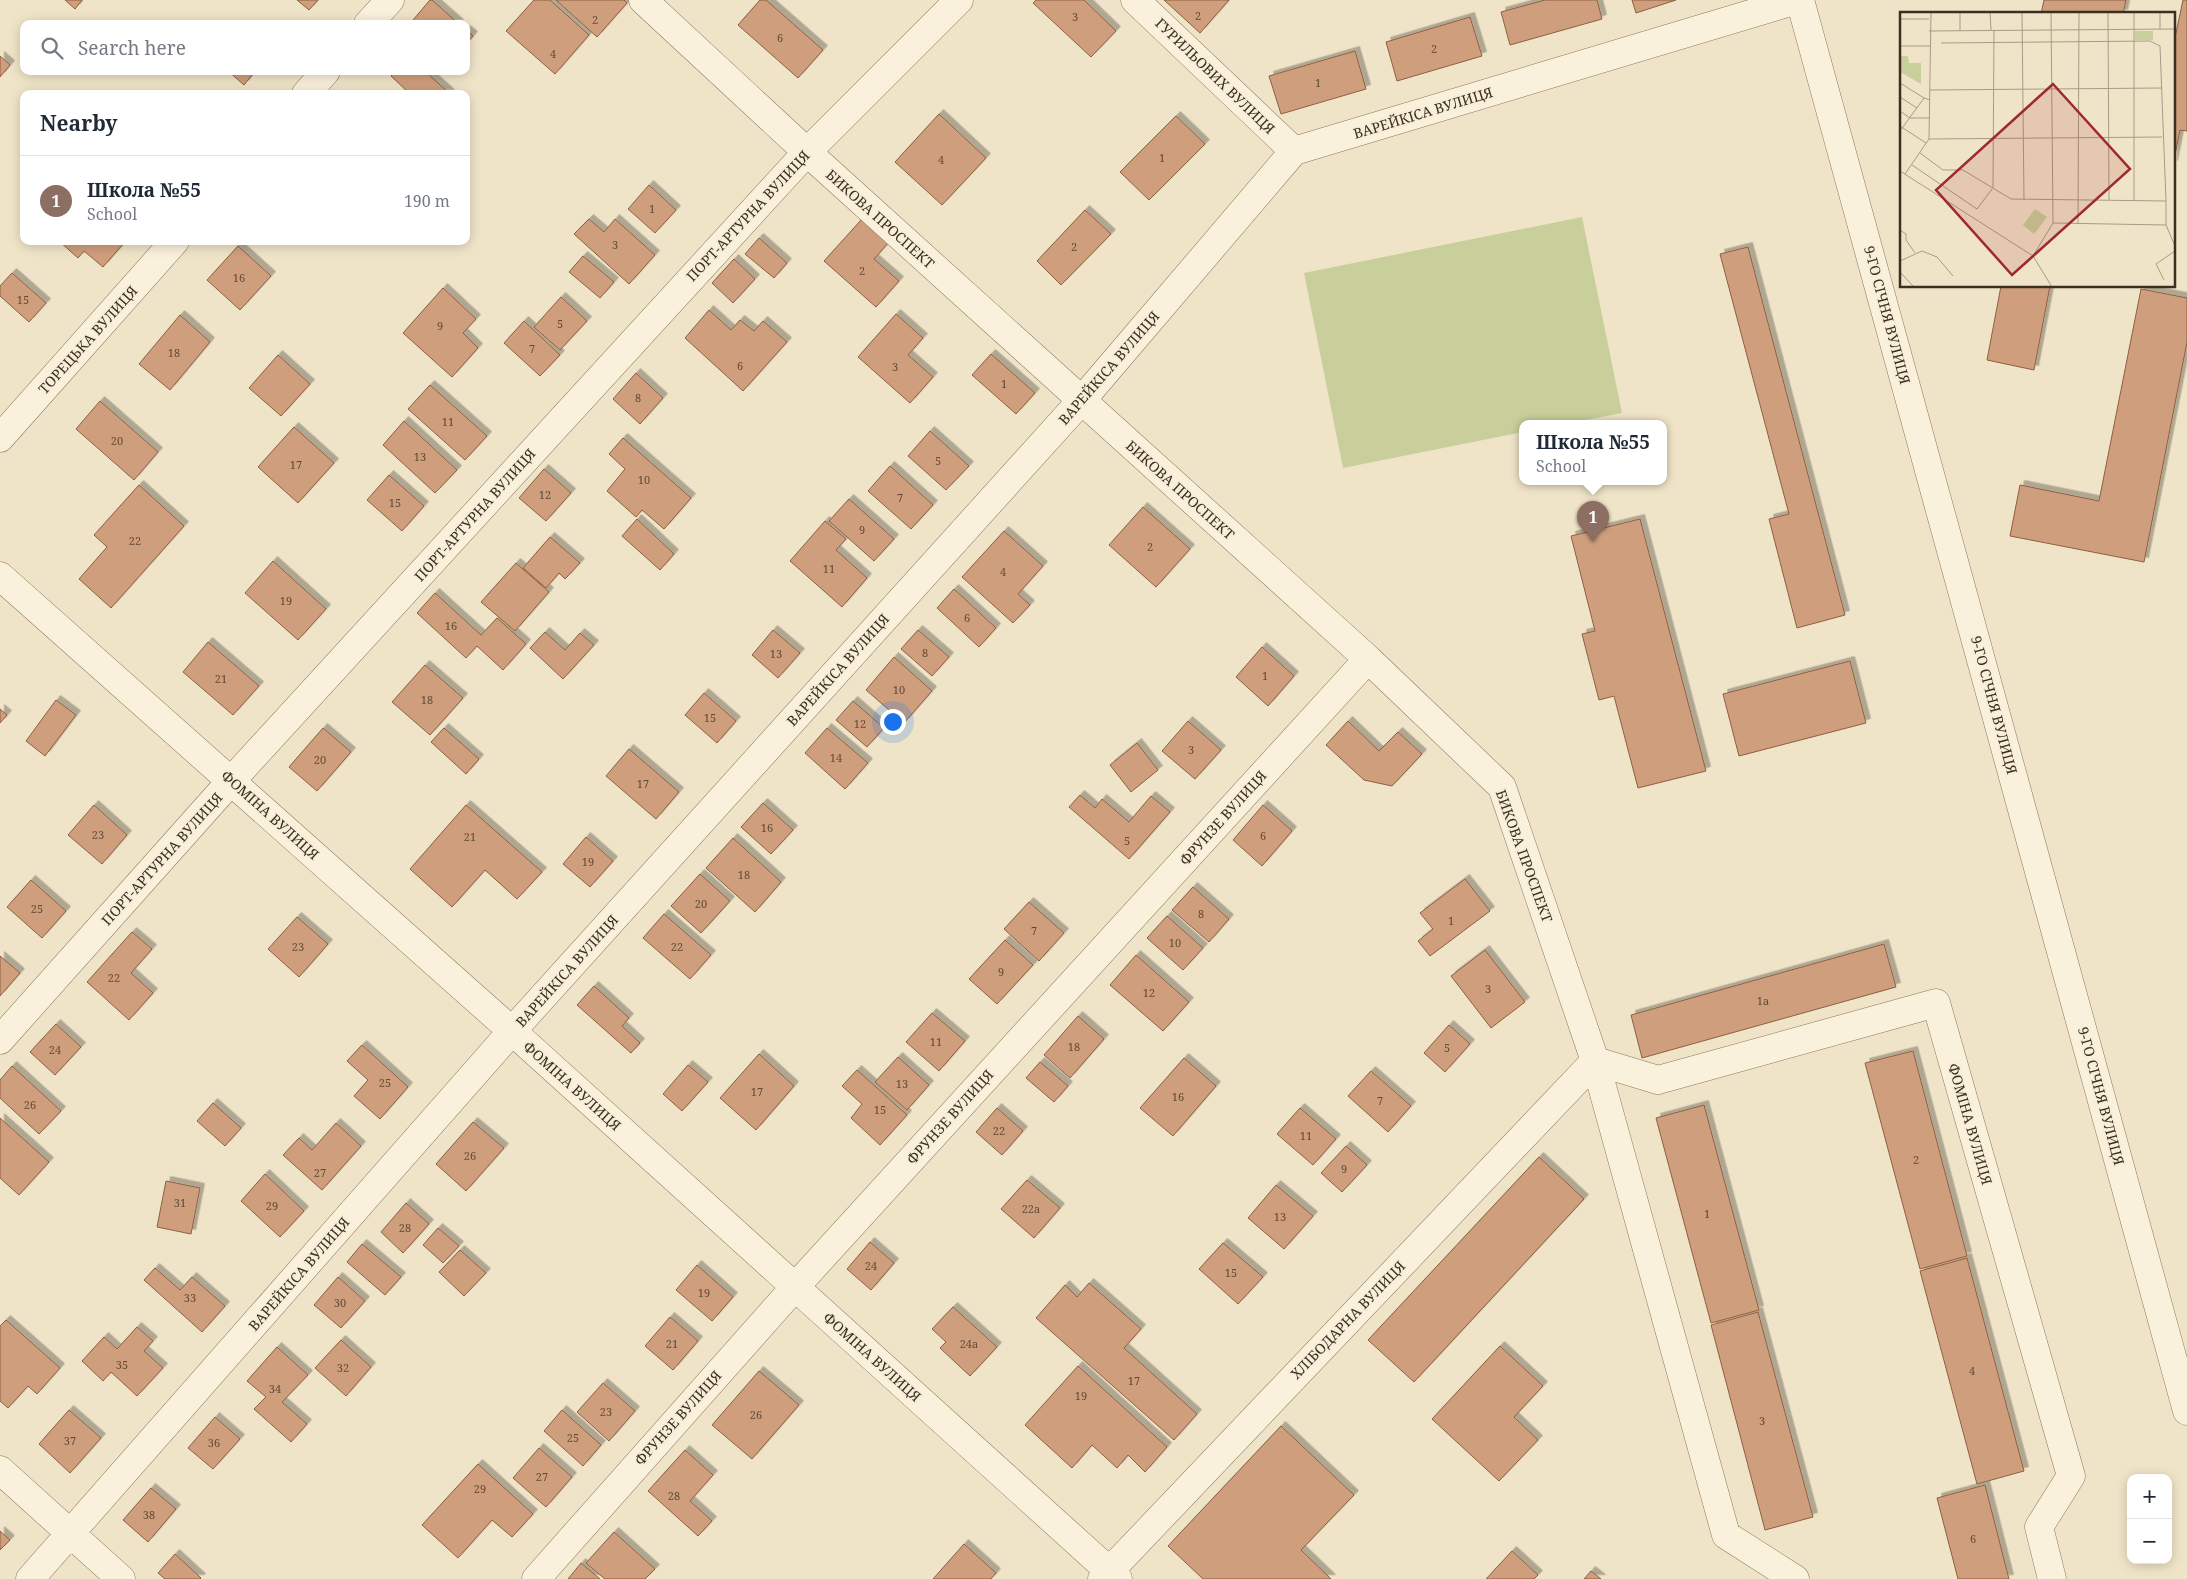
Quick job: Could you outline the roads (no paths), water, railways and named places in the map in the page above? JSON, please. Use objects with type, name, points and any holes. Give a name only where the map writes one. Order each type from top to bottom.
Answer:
[{"type":"street","points":[[372,20],[390,0]]},
{"type":"street","name":"БИКОВА ПРОСПЕКТ","points":[[643,0],[806,152],[1368,659],[1502,787],[1595,1061],[1726,1535],[1795,1579]]},
{"type":"street","name":"ПОРТ-АРТУРНА ВУЛИЦЯ","points":[[0,1040],[232,781],[806,152],[960,0]]},
{"type":"street","name":"ГУРИЛЬОВИХ ВУЛИЦЯ","points":[[1135,0],[1294,151]]},
{"type":"street","name":"ВАРЕЙКІСА ВУЛИЦЯ","points":[[30,1579],[512,1031],[1082,401],[1294,151],[1799,0]]},
{"type":"street","name":"9-ГО СІЧНЯ ВУЛИЦЯ","points":[[1799,0],[2187,1411]]},
{"type":"street","points":[[309,90],[323,75]]},
{"type":"street","name":"ТОРЕЦЬКА ВУЛИЦЯ","points":[[0,438],[171,245]]},
{"type":"street","name":"ФОМІНА ВУЛИЦЯ","points":[[0,576],[512,1031],[1110,1576]]},
{"type":"street","name":"ФРУНЗЕ ВУЛИЦЯ","points":[[536,1579],[795,1287],[1368,659]]},
{"type":"street","name":"ФОМІНА ВУЛИЦЯ","points":[[1595,1061],[1658,1080],[1936,1003],[2071,1476],[2039,1528],[2052,1579]]},
{"type":"street","name":"ХЛІБОДАРНА ВУЛИЦЯ","points":[[1110,1576],[1595,1061]]},
{"type":"street","points":[[0,1470],[121,1579]]},
{"type":"place","name":"Школа №55","points":[[1593,542]]}]
